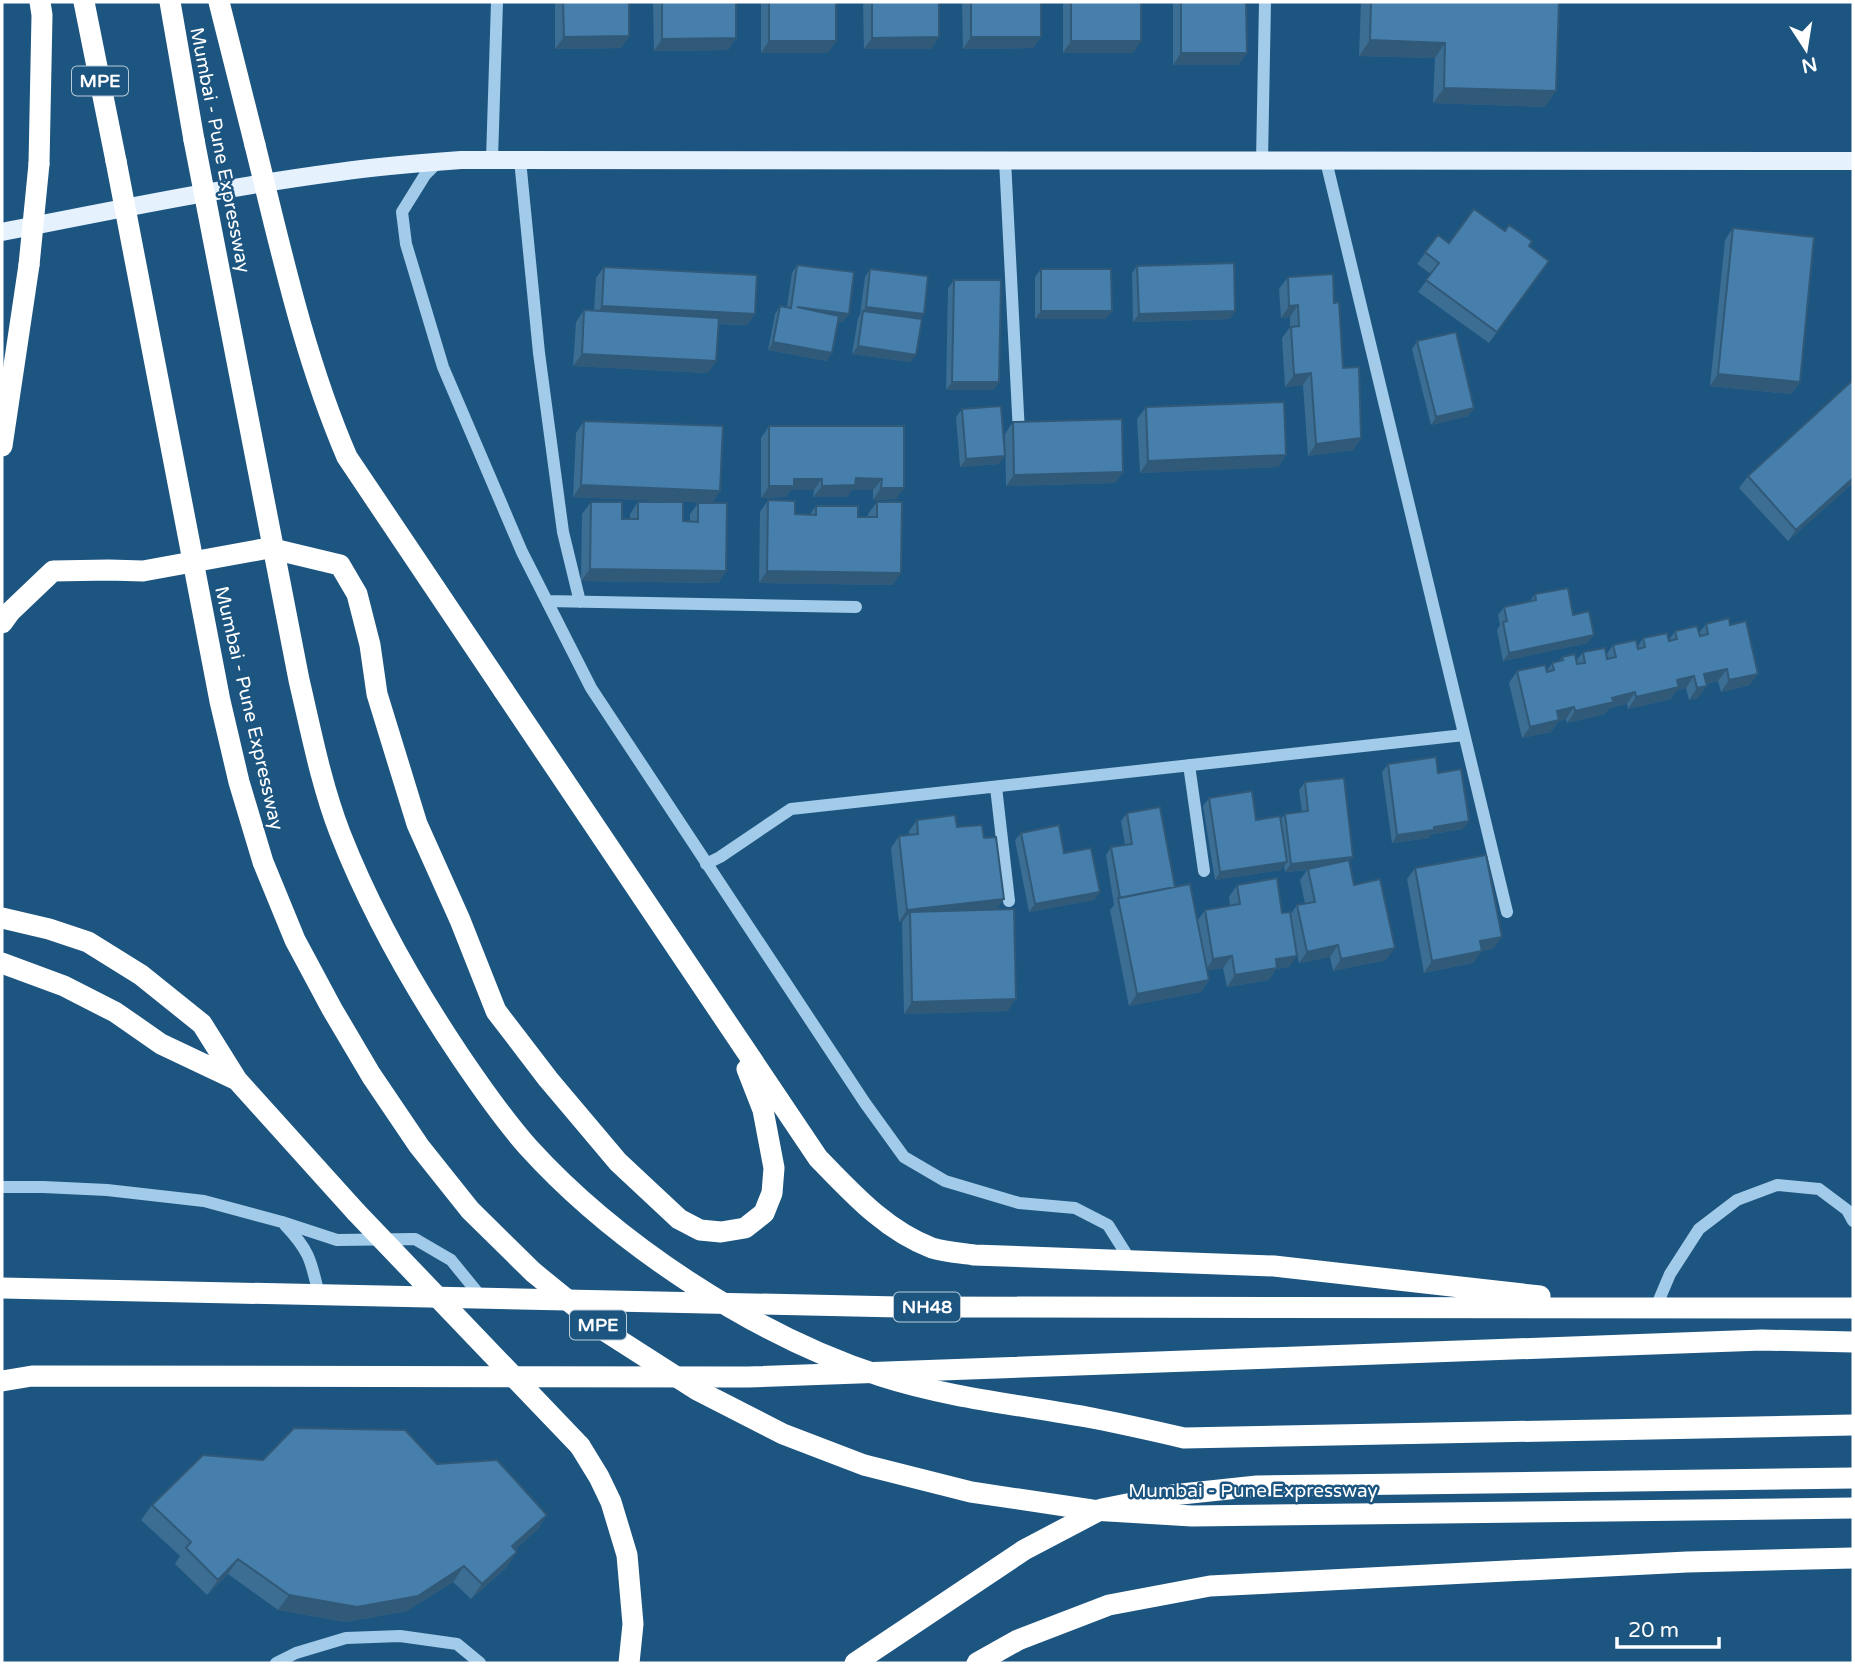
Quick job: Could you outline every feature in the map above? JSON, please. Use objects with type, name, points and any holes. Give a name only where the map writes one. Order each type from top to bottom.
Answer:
[{"type":"highway","points":[[2,446],[6,393],[29,265],[39,164],[40,2]]},
{"type":"highway","name":"Mumbai - Pune Expressway","points":[[84,2],[220,701],[239,782],[263,862],[296,940],[338,1020],[371,1075],[428,1157],[470,1210],[533,1272],[608,1333],[697,1390],[783,1434],[864,1465],[971,1492],[1092,1510],[1192,1516],[1853,1508]]},
{"type":"highway","name":"Mumbai - Pune Expressway","points":[[170,2],[194,140],[299,680],[317,757],[344,841],[368,899],[438,1024],[483,1091],[528,1147],[584,1202],[651,1256],[733,1309],[810,1349],[881,1376],[979,1400],[1091,1418],[1184,1438],[1853,1425]]},
{"type":"highway","points":[[219,2],[299,323],[330,417],[347,457],[818,1158],[863,1205],[899,1232],[933,1248],[974,1255],[1274,1266],[1649,1307]]},
{"type":"highway","points":[[2,623],[53,571],[143,571],[269,548],[340,565],[358,594],[370,645],[377,694],[417,824],[460,920],[496,1011],[548,1079],[618,1162],[679,1219],[700,1230],[721,1232],[745,1228],[764,1213],[772,1193],[774,1168],[763,1110],[734,1034]]},
{"type":"highway","points":[[2,918],[49,929],[88,943],[141,975],[202,1024],[237,1080],[356,1212],[580,1446],[611,1502],[626,1555],[633,1623],[629,1663]]},
{"type":"highway","points":[[2,963],[74,991],[115,1012],[161,1044],[237,1080]]},
{"type":"highway","name":"NH48","points":[[2,1288],[899,1307],[1853,1308]]},
{"type":"highway","points":[[2,1381],[32,1376],[748,1377],[1762,1340],[1853,1342]]},
{"type":"highway","points":[[856,1663],[1024,1550],[1102,1509],[1172,1494],[1271,1486],[1853,1478]]},
{"type":"highway","points":[[978,1663],[1018,1640],[1109,1605],[1210,1586],[1687,1562],[1853,1558]]},
{"type":"main road","points":[[2,232],[189,195],[340,172],[492,159],[1853,161]]},
{"type":"street","points":[[492,159],[497,2]]},
{"type":"street","points":[[1262,161],[1265,2]]},
{"type":"street","points":[[520,160],[539,353],[563,532],[580,602]]},
{"type":"street","points":[[1005,160],[1019,433]]},
{"type":"street","points":[[1326,161],[1507,912]]},
{"type":"street","points":[[438,162],[425,175],[402,212],[406,244],[443,367],[522,552],[591,688],[865,1104],[904,1157],[946,1181],[1019,1203],[1075,1208],[1108,1224],[1130,1260]]},
{"type":"street","points":[[547,601],[856,607]]},
{"type":"street","points":[[706,864],[791,809],[1464,735]]},
{"type":"street","points":[[1189,765],[1205,870]]},
{"type":"street","points":[[996,787],[1009,901]]},
{"type":"street","points":[[1649,1307],[1699,1229],[1737,1200],[1777,1185],[1819,1189],[1847,1210],[1853,1221]]},
{"type":"street","points":[[2,1187],[43,1186],[107,1190],[204,1201],[337,1240],[415,1239],[451,1260],[482,1298]]},
{"type":"street","points":[[282,1222],[311,1259],[319,1295]]},
{"type":"street","points":[[276,1663],[296,1653],[346,1638],[400,1636],[457,1644],[480,1663]]},
{"type":"building","points":[[563,2],[629,2],[629,36],[564,37]]},
{"type":"building","points":[[662,2],[736,2],[736,38],[662,39]]},
{"type":"building","points":[[769,2],[836,2],[836,41],[769,41]]},
{"type":"building","points":[[872,2],[939,2],[939,37],[872,38]]},
{"type":"building","points":[[971,2],[1041,2],[1041,37],[971,37]]},
{"type":"building","points":[[1071,2],[1141,2],[1141,41],[1071,41]]},
{"type":"building","points":[[1181,2],[1246,2],[1247,53],[1181,53]]},
{"type":"building","points":[[1371,2],[1559,2],[1556,91],[1444,88],[1445,43],[1370,40]]},
{"type":"building","points":[[1474,209],[1505,231],[1509,225],[1532,241],[1529,246],[1549,261],[1497,332],[1426,280],[1439,263],[1425,252],[1438,235],[1449,243]]},
{"type":"building","points":[[1733,228],[1814,237],[1800,382],[1718,374]]},
{"type":"building","points":[[1234,263],[1235,311],[1139,314],[1137,266]]},
{"type":"building","points":[[797,265],[854,272],[849,314],[797,307],[839,316],[832,353],[773,342],[780,306],[791,308]]},
{"type":"building","points":[[604,267],[757,275],[755,314],[602,306]]},
{"type":"building","points":[[870,269],[928,276],[924,314],[866,307]]},
{"type":"building","points":[[1041,269],[1111,269],[1112,311],[1041,311]]},
{"type":"building","points":[[1333,274],[1334,303],[1339,302],[1343,368],[1359,367],[1361,438],[1316,444],[1311,373],[1294,375],[1291,327],[1299,326],[1298,305],[1289,306],[1288,277]]},
{"type":"building","points":[[954,280],[1001,280],[999,382],[952,382]]},
{"type":"building","points":[[584,310],[719,318],[716,361],[582,354]]},
{"type":"building","points":[[863,311],[922,319],[916,355],[858,346]]},
{"type":"building","points":[[1456,332],[1474,408],[1436,417],[1417,341]]},
{"type":"building","points":[[1853,380],[1853,478],[1796,530],[1748,476]]},
{"type":"building","points":[[1284,402],[1286,455],[1148,461],[1146,407]]},
{"type":"building","points":[[1001,406],[1005,456],[966,459],[962,409]]},
{"type":"building","points":[[1122,419],[1123,472],[1014,475],[1013,422]]},
{"type":"building","points":[[584,421],[723,426],[720,491],[581,485]]},
{"type":"building","points":[[769,426],[904,426],[904,488],[881,488],[882,479],[856,478],[855,485],[822,486],[822,479],[794,479],[794,486],[769,486]]},
{"type":"building","points":[[768,500],[795,501],[795,514],[816,515],[816,506],[858,506],[858,517],[877,517],[877,502],[902,502],[901,573],[767,571]]},
{"type":"building","points":[[591,502],[622,502],[622,519],[638,519],[638,502],[683,502],[683,521],[698,522],[698,503],[727,503],[726,571],[590,569]]},
{"type":"building","points":[[1568,588],[1573,615],[1589,611],[1594,635],[1509,653],[1503,622],[1507,621],[1504,607],[1536,600],[1535,594]]},
{"type":"building","points":[[1729,618],[1730,625],[1746,621],[1758,674],[1729,680],[1727,669],[1704,674],[1707,686],[1697,688],[1694,676],[1677,680],[1679,687],[1636,697],[1635,692],[1612,698],[1614,702],[1575,711],[1574,707],[1557,711],[1559,720],[1530,727],[1517,671],[1545,665],[1547,672],[1554,670],[1552,663],[1575,654],[1577,664],[1585,663],[1583,652],[1605,648],[1607,659],[1616,657],[1613,645],[1636,640],[1638,649],[1645,647],[1643,638],[1667,633],[1669,641],[1677,639],[1675,631],[1697,626],[1700,636],[1708,634],[1706,624]]},
{"type":"building","points":[[1436,757],[1438,773],[1461,769],[1469,821],[1434,827],[1434,830],[1397,835],[1388,764]]},
{"type":"building","points":[[1344,778],[1353,857],[1291,864],[1285,814],[1308,811],[1305,782]]},
{"type":"building","points":[[1252,791],[1256,820],[1280,816],[1287,862],[1220,872],[1209,798]]},
{"type":"building","points":[[1160,807],[1175,887],[1120,898],[1111,847],[1132,844],[1127,813]]},
{"type":"building","points":[[955,815],[957,827],[982,825],[984,838],[996,837],[1004,899],[907,910],[899,836],[918,834],[917,820]]},
{"type":"building","points":[[1059,825],[1064,853],[1091,848],[1100,892],[1035,904],[1021,833]]},
{"type":"building","points":[[1486,855],[1502,937],[1480,941],[1482,951],[1432,961],[1415,868]]},
{"type":"building","points":[[1349,860],[1354,885],[1380,879],[1395,948],[1341,959],[1338,945],[1307,952],[1297,905],[1315,902],[1308,869]]},
{"type":"building","points":[[1277,878],[1282,913],[1290,912],[1297,956],[1276,959],[1277,968],[1235,975],[1232,956],[1213,959],[1205,910],[1240,904],[1237,885]]},
{"type":"building","points":[[1190,884],[1209,980],[1137,994],[1118,898]]},
{"type":"building","points":[[1014,909],[1016,999],[912,1002],[910,912]]},
{"type":"building","points":[[294,1428],[405,1430],[437,1464],[497,1460],[547,1515],[512,1546],[517,1552],[482,1584],[464,1566],[418,1596],[357,1607],[289,1595],[238,1559],[218,1580],[186,1548],[191,1542],[152,1505],[203,1455],[263,1460]]}]
